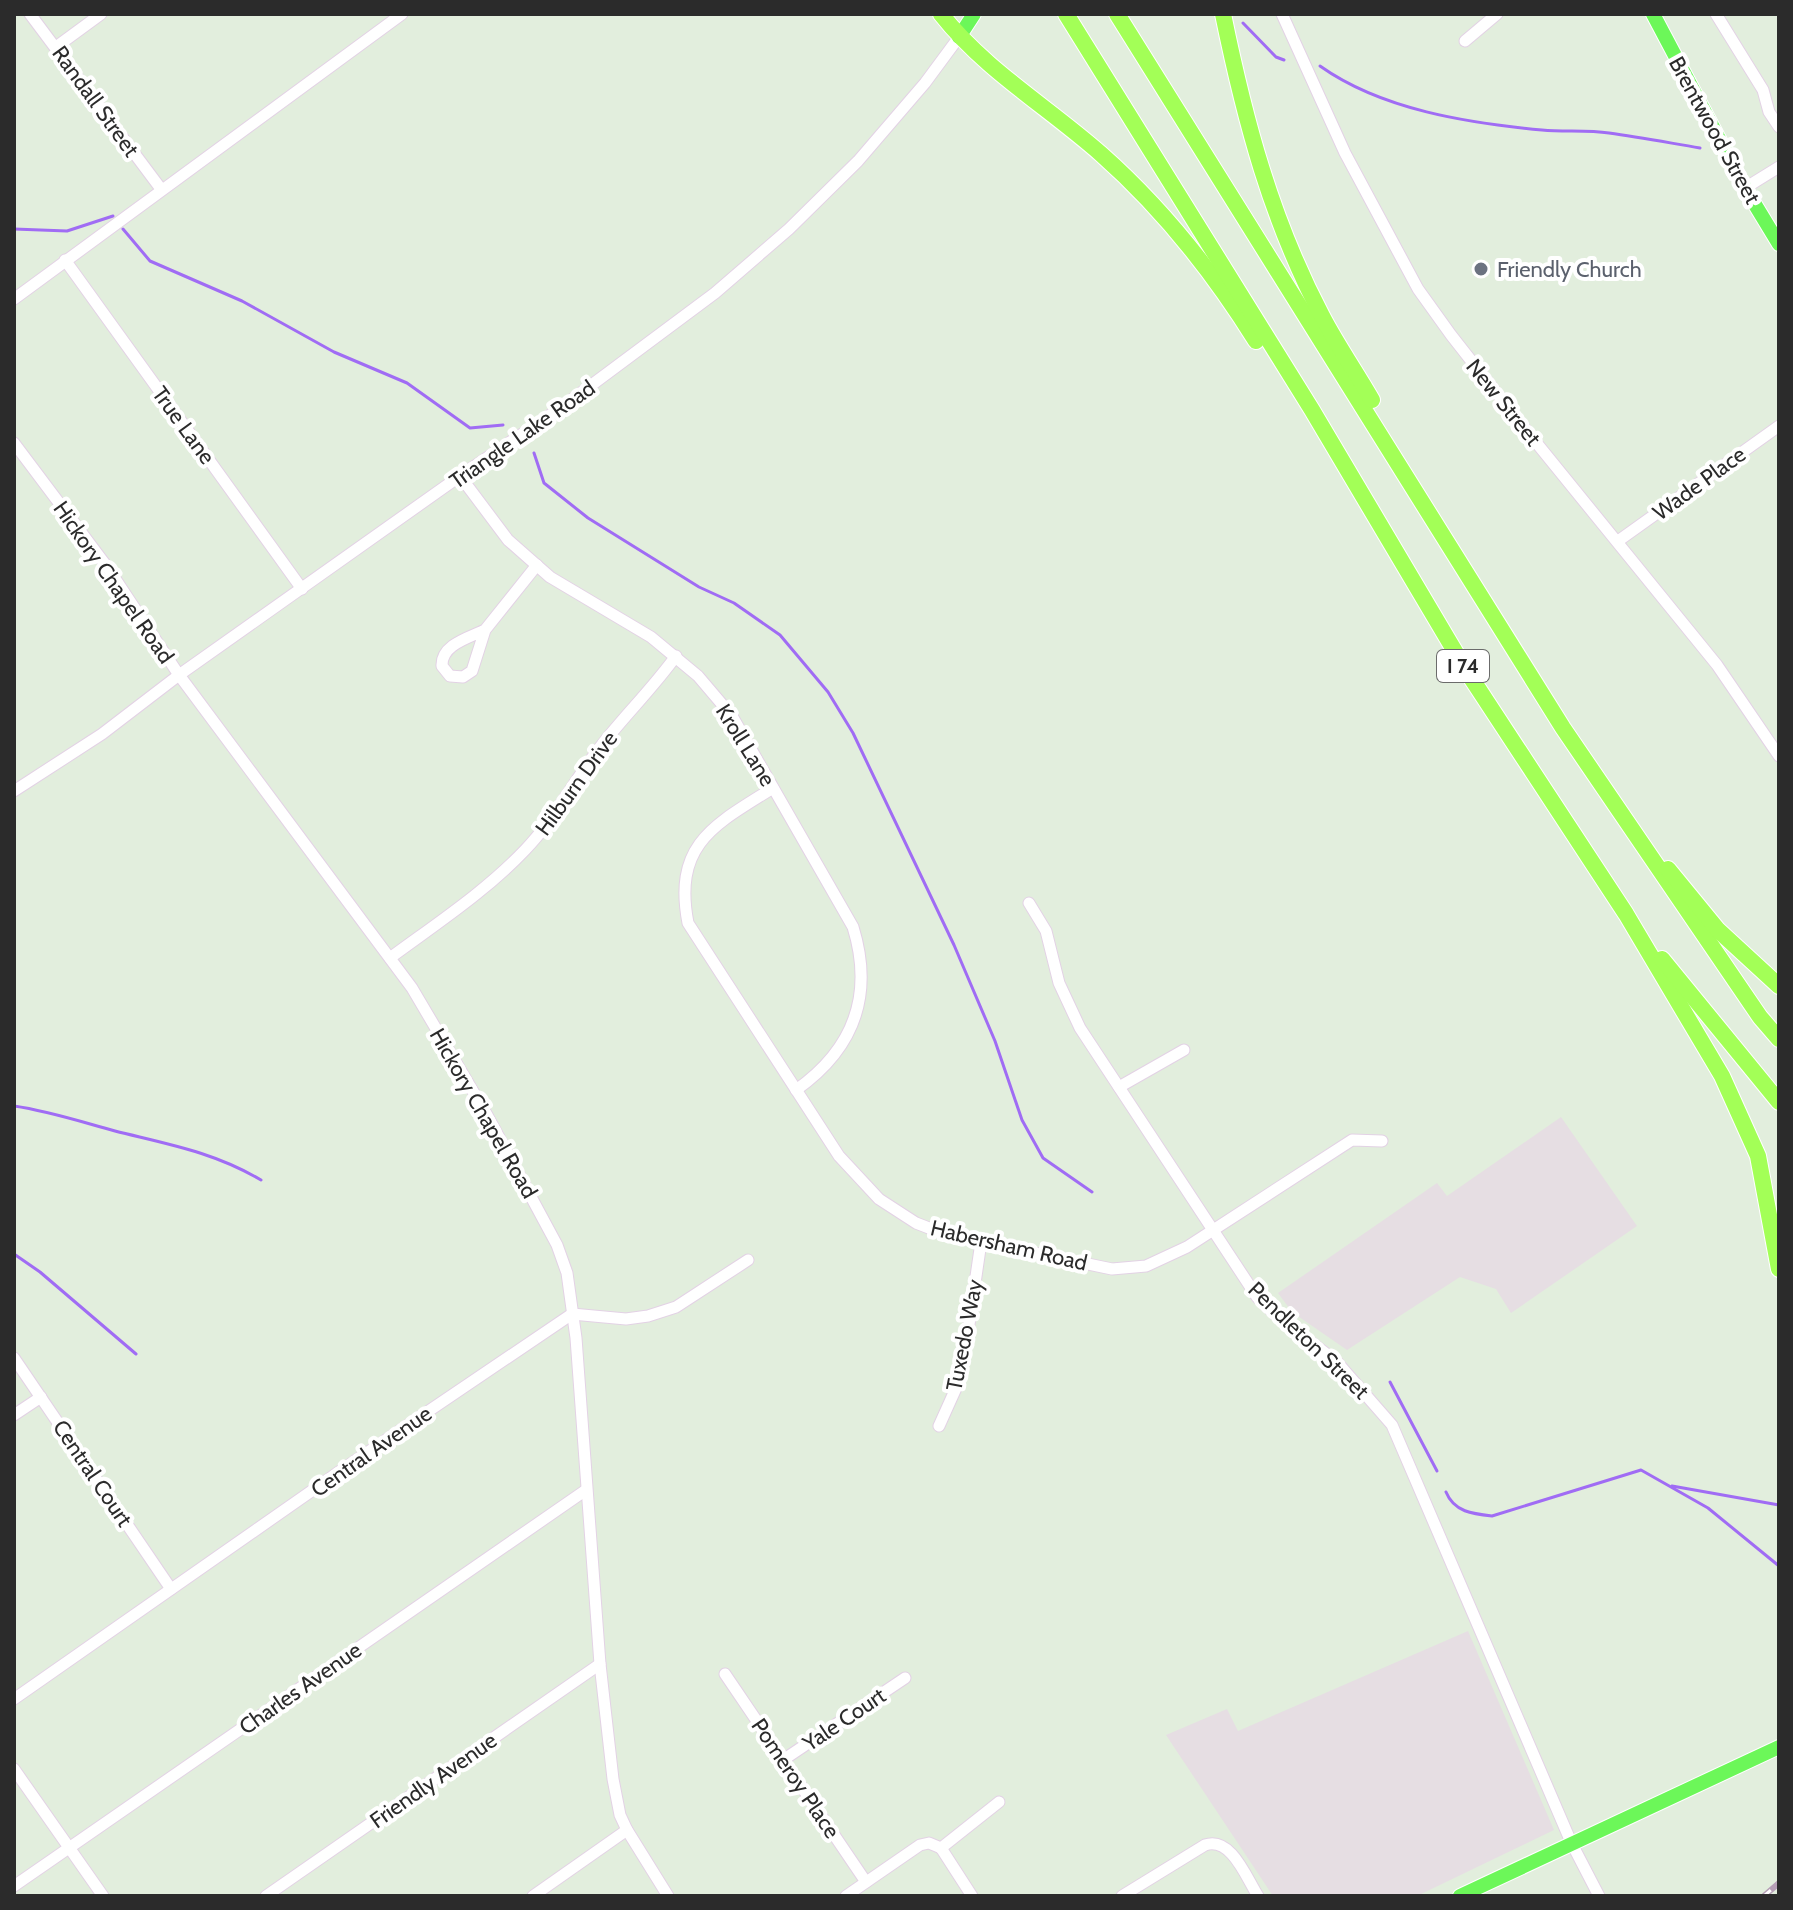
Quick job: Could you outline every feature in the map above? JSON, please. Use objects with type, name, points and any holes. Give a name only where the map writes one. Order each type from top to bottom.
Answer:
[{"type":"highway","points":[[941,14],[974,53],[1102,154],[1156,207],[1227,296],[1285,386],[1312,410]]},
{"type":"highway","name":"I 74","points":[[1066,14],[1312,410],[1466,670],[1626,914],[1779,1102]]},
{"type":"highway","name":"I 74","points":[[1117,14],[1563,728],[1760,1017],[1779,1039]]},
{"type":"highway","points":[[1223,14],[1251,138],[1278,220],[1323,318],[1372,400],[1385,440]]},
{"type":"highway","points":[[1647,854],[1674,873],[1718,930],[1779,986]]},
{"type":"highway","points":[[1626,914],[1722,1076],[1758,1156],[1779,1269]]},
{"type":"main road","name":"Triangle Lake Road","points":[[959,37],[974,14]]},
{"type":"main road","name":"Brentwood Street","points":[[1653,14],[1745,188],[1779,244]]},
{"type":"main road","points":[[1460,1896],[1779,1747]]},
{"type":"street","name":"Randall Street","points":[[30,14],[161,189]]},
{"type":"street","points":[[56,47],[101,14]]},
{"type":"street","points":[[14,299],[402,14]]},
{"type":"street","name":"New Street","points":[[1282,14],[1345,153],[1418,289],[1513,414],[1717,665],[1779,756]]},
{"type":"street","points":[[1465,41],[1497,14]]},
{"type":"street","points":[[1716,14],[1763,90],[1769,112],[1779,127]]},
{"type":"street","name":"Triangle Lake Road","points":[[14,791],[102,734],[179,675],[562,407],[715,293],[789,229],[858,161],[925,83],[959,37]]},
{"type":"street","points":[[1745,188],[1779,167]]},
{"type":"street","name":"True Lane","points":[[65,260],[302,589]]},
{"type":"street","name":"Wade Place","points":[[1618,541],[1779,426]]},
{"type":"street","name":"Hickory Chapel Road","points":[[14,443],[108,568],[179,675],[412,988],[548,1225],[567,1273],[572,1314],[600,1664],[613,1779],[620,1815],[627,1830],[668,1896]]},
{"type":"street","name":"Kroll Lane","points":[[460,476],[508,540],[550,577],[651,637],[698,676],[732,716],[853,927],[862,966],[860,1002],[848,1034],[827,1065],[796,1090]]},
{"type":"street","points":[[485,630],[445,653],[442,666],[450,676],[463,677],[472,671],[485,630],[537,565]]},
{"type":"street","name":"Hilburn Drive","points":[[390,958],[494,880],[524,852],[549,823],[602,745],[676,656]]},
{"type":"street","name":"Habersham Road","points":[[773,788],[719,822],[703,838],[687,870],[684,903],[688,923],[839,1156],[879,1199],[916,1223],[947,1235],[1112,1269],[1146,1266],[1187,1247],[1352,1140],[1382,1141]]},
{"type":"street","name":"Pendleton Street","points":[[1029,903],[1046,931],[1059,983],[1080,1028],[1257,1297],[1279,1318],[1337,1362],[1392,1425],[1571,1842],[1599,1896]]},
{"type":"street","points":[[1119,1087],[1184,1050]]},
{"type":"street","name":"Tuxedo Way","points":[[939,1426],[957,1386],[964,1359],[981,1242]]},
{"type":"street","points":[[572,1314],[626,1319],[648,1316],[676,1307],[748,1260]]},
{"type":"street","name":"Central Avenue","points":[[14,1699],[572,1314]]},
{"type":"street","name":"Central Court","points":[[14,1358],[171,1589]]},
{"type":"street","points":[[14,1415],[41,1397]]},
{"type":"street","name":"Charles Avenue","points":[[14,1886],[586,1490]]},
{"type":"street","name":"Friendly Avenue","points":[[266,1896],[600,1664]]},
{"type":"street","name":"Pomeroy Place","points":[[725,1674],[866,1882]]},
{"type":"street","name":"Yale Court","points":[[783,1760],[905,1678]]},
{"type":"street","points":[[14,1769],[103,1896]]},
{"type":"street","points":[[941,1848],[999,1802]]},
{"type":"street","points":[[533,1896],[627,1830]]},
{"type":"street","points":[[846,1896],[920,1845],[929,1843],[941,1848],[972,1896]]},
{"type":"street","points":[[1122,1896],[1205,1845],[1216,1843],[1227,1847],[1258,1896]]},
{"type":"shaded area","points":[[1561,1117],[1637,1226],[1511,1313],[1496,1289],[1460,1277],[1347,1350],[1292,1312],[1278,1293],[1437,1183],[1447,1196]]},
{"type":"shaded area","points":[[1468,1631],[1554,1830],[1417,1896],[1273,1896],[1166,1735],[1227,1709],[1238,1731]]},
{"type":"waterway","points":[[1243,23],[1276,57],[1284,60]]},
{"type":"waterway","points":[[1320,66],[1370,94],[1426,112],[1485,123],[1609,133],[1700,148]]},
{"type":"waterway","points":[[14,229],[67,231],[113,216]]},
{"type":"waterway","points":[[123,229],[150,261],[242,301],[334,352],[407,383],[470,428],[503,425]]},
{"type":"waterway","points":[[534,453],[544,483],[588,518],[699,587],[734,603],[780,635],[828,692],[853,733],[954,945],[995,1041],[1022,1120],[1043,1158],[1092,1192]]},
{"type":"waterway","points":[[14,1106],[190,1150],[226,1162],[261,1180]]},
{"type":"waterway","points":[[14,1254],[40,1272],[136,1354]]},
{"type":"waterway","points":[[1390,1382],[1437,1471]]},
{"type":"waterway","points":[[1446,1492],[1459,1508],[1492,1516],[1641,1470],[1708,1508],[1779,1566]]},
{"type":"waterway","points":[[1672,1486],[1779,1505]]},
{"type":"railway","points":[[1764,1896],[1779,1883]]},
{"type":"place","name":"Friendly Church","points":[[1481,269]]}]
